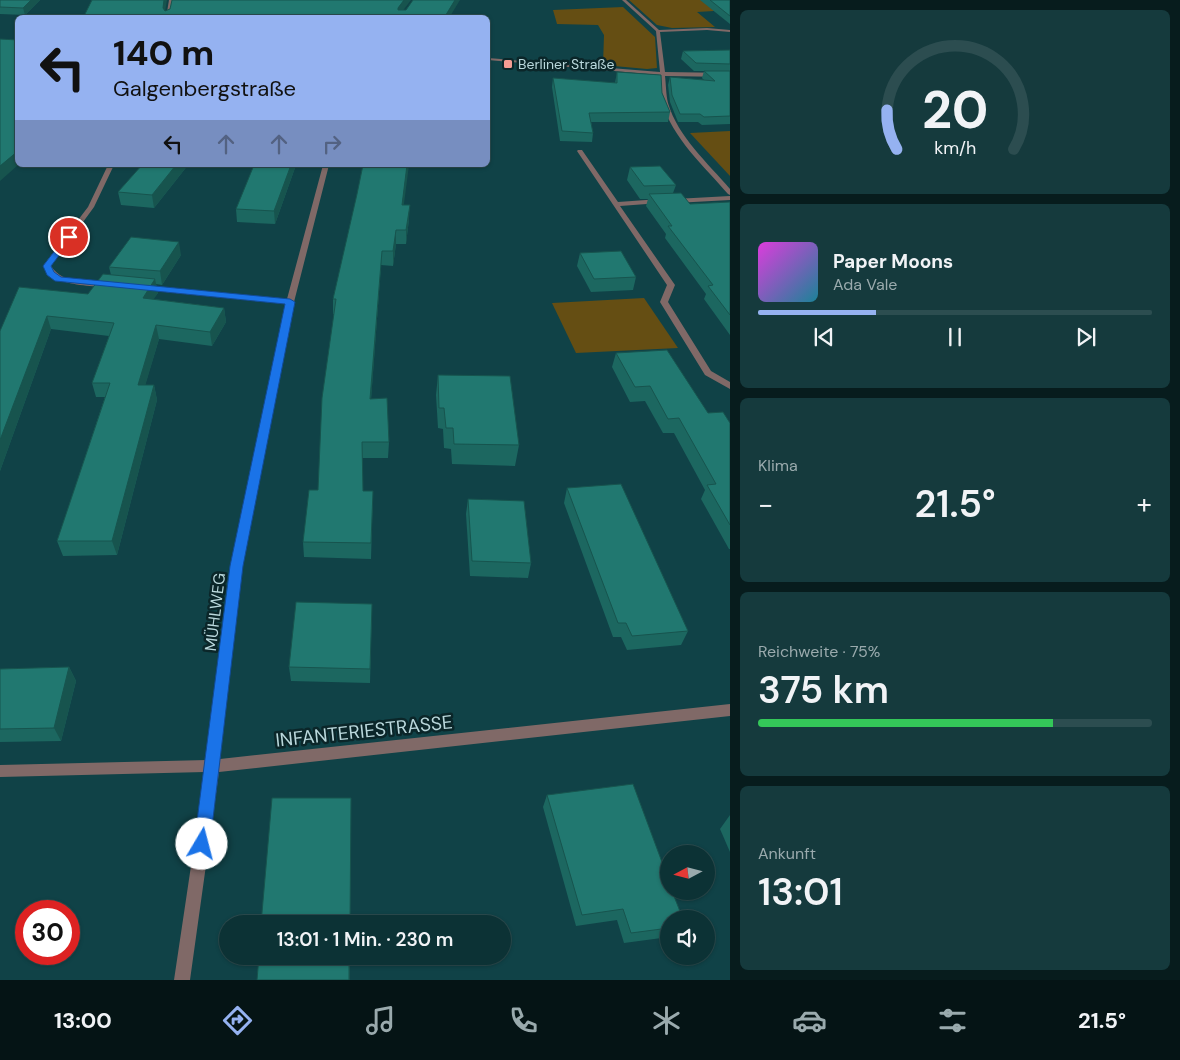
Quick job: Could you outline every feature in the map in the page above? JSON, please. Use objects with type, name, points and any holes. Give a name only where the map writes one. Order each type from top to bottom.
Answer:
[{"type":"street","points":[[168,15],[171,0]]},
{"type":"street","points":[[624,0],[658,31],[664,74],[665,102],[672,119],[684,138],[730,193]]},
{"type":"street","points":[[658,31],[707,29],[730,31]]},
{"type":"street","points":[[490,59],[664,74],[730,75]]},
{"type":"street","points":[[580,151],[671,286],[664,302],[708,373],[730,386]]},
{"type":"street","points":[[110,167],[91,207],[47,266],[50,273],[58,279],[116,285]]},
{"type":"street","name":"MÜHLWEG","points":[[182,980],[213,766],[236,566],[290,302],[325,167]]},
{"type":"street","points":[[616,204],[730,198]]},
{"type":"street","points":[[136,287],[290,302]]},
{"type":"street","name":"INFANTERIESTRASSE","points":[[0,771],[213,766],[730,710]]},
{"type":"shaded area","points":[[629,0],[708,0],[730,10],[697,12],[715,27],[672,28],[657,25]]},
{"type":"shaded area","points":[[623,7],[655,37],[657,68],[647,69],[603,65],[604,35],[598,25],[557,24],[553,10]]},
{"type":"shaded area","points":[[730,131],[730,176],[690,133]]},
{"type":"shaded area","points":[[644,298],[678,348],[576,353],[552,303]]},
{"type":"building","points":[[0,0],[31,0],[23,8],[0,7]]},
{"type":"building","points":[[92,0],[164,0],[163,8],[165,11],[170,9],[172,0],[404,0],[398,10],[406,10],[413,0],[455,0],[446,15],[84,15]]},
{"type":"building","points":[[710,0],[730,0],[730,16]]},
{"type":"building","points":[[0,39],[15,40],[15,154],[0,166]]},
{"type":"building","points":[[730,50],[730,64],[696,63],[683,51]]},
{"type":"building","points":[[704,71],[730,71],[730,116],[704,117],[700,114],[680,114],[672,95],[670,77],[715,81]]},
{"type":"building","points":[[617,72],[661,75],[662,93],[670,112],[589,113],[593,133],[562,131],[553,78],[617,83]]},
{"type":"building","points":[[660,166],[676,185],[644,186],[630,167]]},
{"type":"building","points":[[140,167],[174,167],[152,195],[118,192]]},
{"type":"building","points":[[253,167],[290,167],[274,211],[236,209]]},
{"type":"building","points":[[363,167],[407,167],[402,205],[410,205],[406,230],[396,230],[393,251],[382,251],[370,399],[387,398],[389,442],[362,442],[363,491],[373,491],[371,543],[303,542],[309,490],[318,490],[322,398],[336,299],[333,299]]},
{"type":"building","points":[[681,193],[690,204],[730,202],[730,315],[708,286],[713,285],[668,226],[672,226],[649,194]]},
{"type":"building","points":[[131,237],[179,242],[160,271],[109,267]]},
{"type":"building","points":[[621,251],[636,277],[594,279],[580,253]]},
{"type":"building","points":[[103,274],[155,279],[143,298],[224,308],[210,332],[156,325],[138,385],[154,385],[112,541],[57,541],[110,383],[92,383],[114,323],[47,316],[0,440],[0,331],[19,287],[88,294]]},
{"type":"building","points":[[667,350],[708,413],[723,412],[730,423],[730,525],[707,485],[716,484],[679,418],[668,419],[650,386],[635,387],[616,353]]},
{"type":"building","points":[[438,375],[510,376],[519,445],[454,444],[453,428],[446,428],[444,408],[439,408]]},
{"type":"building","points":[[621,484],[688,631],[632,636],[626,623],[618,623],[567,488]]},
{"type":"building","points":[[468,499],[524,501],[531,563],[472,561]]},
{"type":"building","points":[[296,602],[372,604],[370,669],[289,667]]},
{"type":"building","points":[[69,667],[54,728],[0,729],[0,669]]},
{"type":"building","points":[[633,784],[660,857],[660,900],[676,900],[679,910],[660,910],[660,929],[631,933],[623,909],[582,915],[547,795]]},
{"type":"building","points":[[272,798],[351,798],[350,915],[262,915]]},
{"type":"building","points":[[258,965],[349,965],[349,980],[257,980]]},
{"type":"place","name":"Berliner Straße","points":[[508,64]]},
{"type":"route","points":[[69,237],[47,266],[50,273],[58,279],[290,302],[236,566],[202,844]]}]
